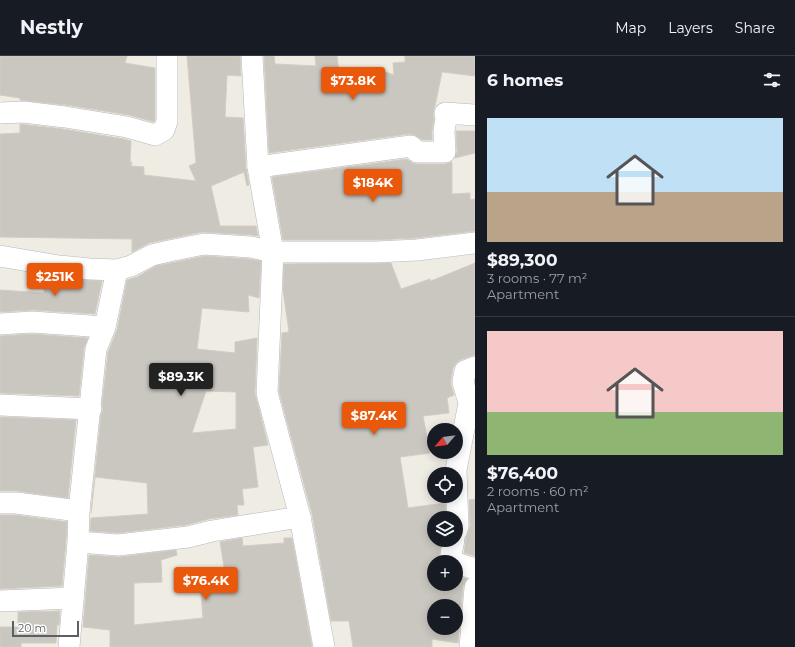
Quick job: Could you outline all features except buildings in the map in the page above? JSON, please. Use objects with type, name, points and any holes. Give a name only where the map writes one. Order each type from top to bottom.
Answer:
[{"type":"street","points":[[0,113],[24,112],[65,117],[127,126],[155,135],[164,130],[167,122],[167,56]]},
{"type":"street","points":[[252,56],[258,167],[273,252],[267,393],[300,517],[324,647]]},
{"type":"street","points":[[258,167],[411,146],[417,152],[445,152],[445,113],[475,115]]},
{"type":"street","points":[[0,256],[59,266],[117,270],[131,266],[163,252],[204,244],[251,247],[273,252],[376,252],[417,250],[475,243]]},
{"type":"street","points":[[69,647],[78,542],[79,511],[96,348],[105,327],[117,270]]},
{"type":"street","points":[[0,324],[32,322],[105,327]]},
{"type":"street","points":[[457,511],[456,470],[468,403],[462,382],[465,371],[475,367]]},
{"type":"street","points":[[0,405],[90,409]]},
{"type":"street","points":[[0,503],[16,503],[79,511]]},
{"type":"street","points":[[78,542],[118,545],[188,537],[212,531],[300,517]]},
{"type":"street","points":[[463,564],[475,568]]},
{"type":"street","points":[[470,647],[475,587]]},
{"type":"street","points":[[0,601],[73,598]]}]
